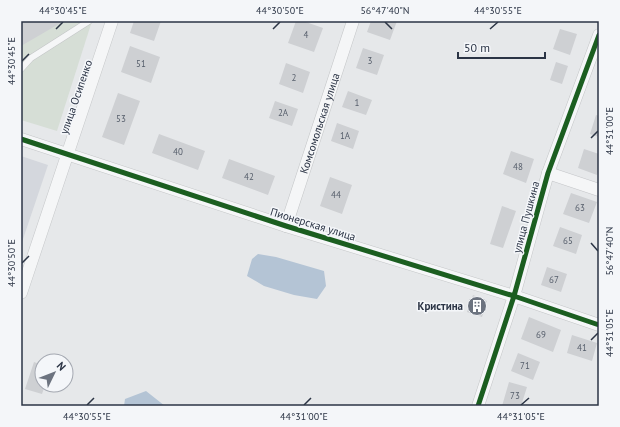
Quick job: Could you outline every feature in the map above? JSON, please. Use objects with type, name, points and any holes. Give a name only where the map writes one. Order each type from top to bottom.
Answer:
[{"type":"street","name":"улица Осипенко","points":[[21,293],[112,21]]},
{"type":"street","name":"Комсомольская улица","points":[[286,226],[353,21]]},
{"type":"street","name":"улица Пушкина","points":[[478,406],[514,296],[548,173],[599,35]]},
{"type":"street","name":"Пионерская улица","points":[[22,138],[286,226],[514,296],[599,325]]},
{"type":"street","points":[[548,173],[599,190]]},
{"type":"lane","points":[[21,69],[31,58],[89,21]]},
{"type":"shaded area","points":[[21,21],[92,21],[57,131],[21,120]]},
{"type":"shaded area","points":[[21,156],[48,165],[21,245]]},
{"type":"water","points":[[258,254],[276,257],[324,271],[326,286],[317,299],[294,295],[264,286],[247,276],[252,259]]},
{"type":"water","points":[[146,391],[165,406],[124,406],[125,399]]},
{"type":"building","points":[[21,21],[64,21],[21,46]]},
{"type":"building","points":[[134,21],[161,21],[154,41],[130,33]]},
{"type":"building","points":[[296,21],[303,21],[323,28],[314,52],[288,43]]},
{"type":"building","points":[[371,21],[397,21],[390,40],[367,32]]},
{"type":"building","points":[[560,29],[577,34],[570,55],[553,49]]},
{"type":"building","points":[[130,46],[160,57],[151,83],[121,72]]},
{"type":"building","points":[[363,48],[384,55],[377,75],[356,68]]},
{"type":"building","points":[[556,62],[568,66],[562,84],[550,80]]},
{"type":"building","points":[[286,63],[310,72],[303,93],[279,84]]},
{"type":"building","points":[[348,91],[372,100],[366,115],[342,107]]},
{"type":"building","points":[[118,93],[140,101],[124,145],[102,137]]},
{"type":"building","points":[[275,101],[298,109],[292,126],[269,118]]},
{"type":"building","points":[[596,115],[599,116],[599,137],[590,134]]},
{"type":"building","points":[[337,123],[359,131],[353,149],[331,141]]},
{"type":"building","points":[[159,134],[205,151],[198,170],[152,153]]},
{"type":"building","points":[[584,149],[599,154],[599,169],[597,175],[578,168]]},
{"type":"building","points":[[511,151],[534,159],[526,183],[503,174]]},
{"type":"building","points":[[229,159],[275,176],[268,195],[222,178]]},
{"type":"building","points":[[330,177],[352,185],[342,214],[320,206]]},
{"type":"building","points":[[571,193],[597,202],[589,223],[563,214]]},
{"type":"building","points":[[502,206],[516,211],[503,248],[490,244]]},
{"type":"building","points":[[560,227],[582,235],[576,254],[553,246]]},
{"type":"building","points":[[547,267],[567,274],[561,292],[541,285]]},
{"type":"building","name":"Кристина","points":[[473,295],[487,301],[482,317],[467,312]]},
{"type":"building","points":[[529,317],[561,330],[553,352],[521,339]]},
{"type":"building","points":[[572,335],[597,343],[592,361],[567,353]]},
{"type":"building","points":[[518,353],[540,362],[533,380],[511,371]]},
{"type":"building","points":[[34,362],[34,392],[25,389]]},
{"type":"building","points":[[509,382],[527,387],[521,406],[502,406]]},
{"type":"cycle path","points":[[478,406],[514,296],[548,173],[599,35]]},
{"type":"cycle path","points":[[21,139],[286,226],[514,296],[599,325]]},
{"type":"place","name":"Кристина","points":[[477,306]]}]
